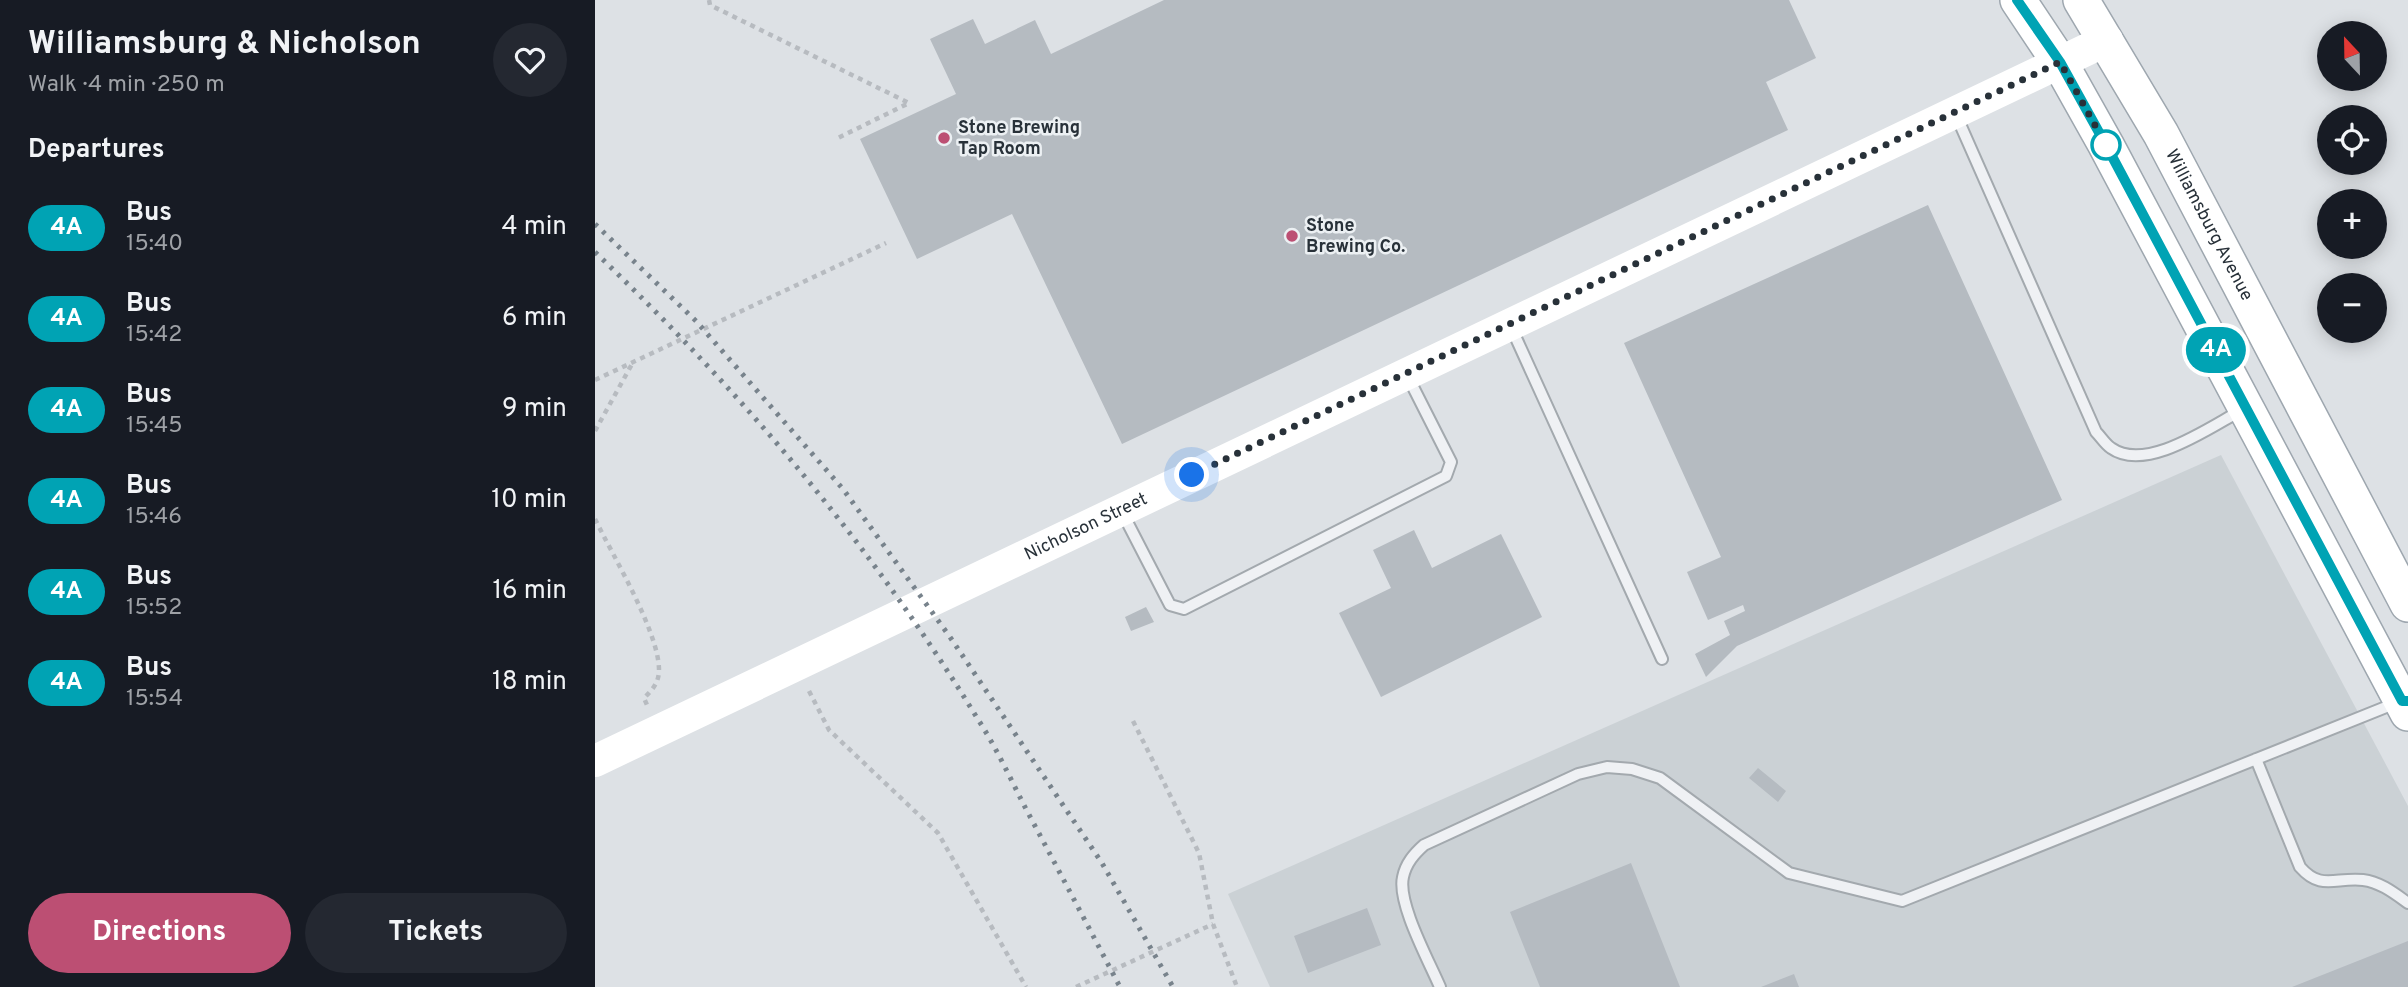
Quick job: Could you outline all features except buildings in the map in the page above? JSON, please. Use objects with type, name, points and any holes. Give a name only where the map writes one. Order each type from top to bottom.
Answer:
[{"type":"main road","points":[[2018,0],[2060,62],[2406,702]]},
{"type":"main road","name":"Williamsburg Avenue","points":[[2081,0],[2161,134],[2408,604]]},
{"type":"main road","name":"Nicholson Street","points":[[595,761],[2107,40]]},
{"type":"lane","points":[[1954,113],[2096,432],[2112,450],[2134,457],[2154,456],[2246,408]]},
{"type":"lane","points":[[1510,324],[1661,659]]},
{"type":"lane","points":[[1121,509],[1170,605],[1184,609],[1445,476],[1451,462],[1407,373]]},
{"type":"lane","points":[[1440,987],[1404,899],[1402,878],[1410,859],[1424,845],[1578,774],[1607,767],[1632,769],[1660,778],[1789,873],[1902,901],[2406,702]]},
{"type":"lane","points":[[2256,759],[2300,867],[2309,877],[2318,882],[2364,880],[2383,886],[2408,903]]},
{"type":"path","points":[[709,0],[710,5],[909,103],[838,138]]},
{"type":"path","points":[[595,380],[886,243]]},
{"type":"path","points":[[595,430],[633,362]]},
{"type":"path","points":[[595,519],[655,643],[659,671],[655,686],[644,698],[648,709]]},
{"type":"path","points":[[796,665],[829,730],[938,833],[1026,987]]},
{"type":"path","points":[[1133,721],[1199,853],[1213,924],[1237,987]]},
{"type":"path","points":[[1076,987],[1213,924]]},
{"type":"shaded area","points":[[2221,455],[2408,806],[2408,987],[1270,987],[1228,894]]},
{"type":"railway","points":[[595,224],[696,321],[843,489],[950,637],[1102,863],[1173,987]]},
{"type":"railway","points":[[595,252],[650,306],[754,417],[849,532],[894,593],[992,742],[1120,987]]},
{"type":"bus line","name":"4A","points":[[2017,0],[2060,62],[2402,701],[2408,701]]},
{"type":"place","name":"Stone Brewing Tap Room","points":[[944,138]]},
{"type":"place","name":"Stone Brewing Co.","points":[[1292,236]]},
{"type":"route","points":[[1192,475],[2060,62],[2106,145]]}]
